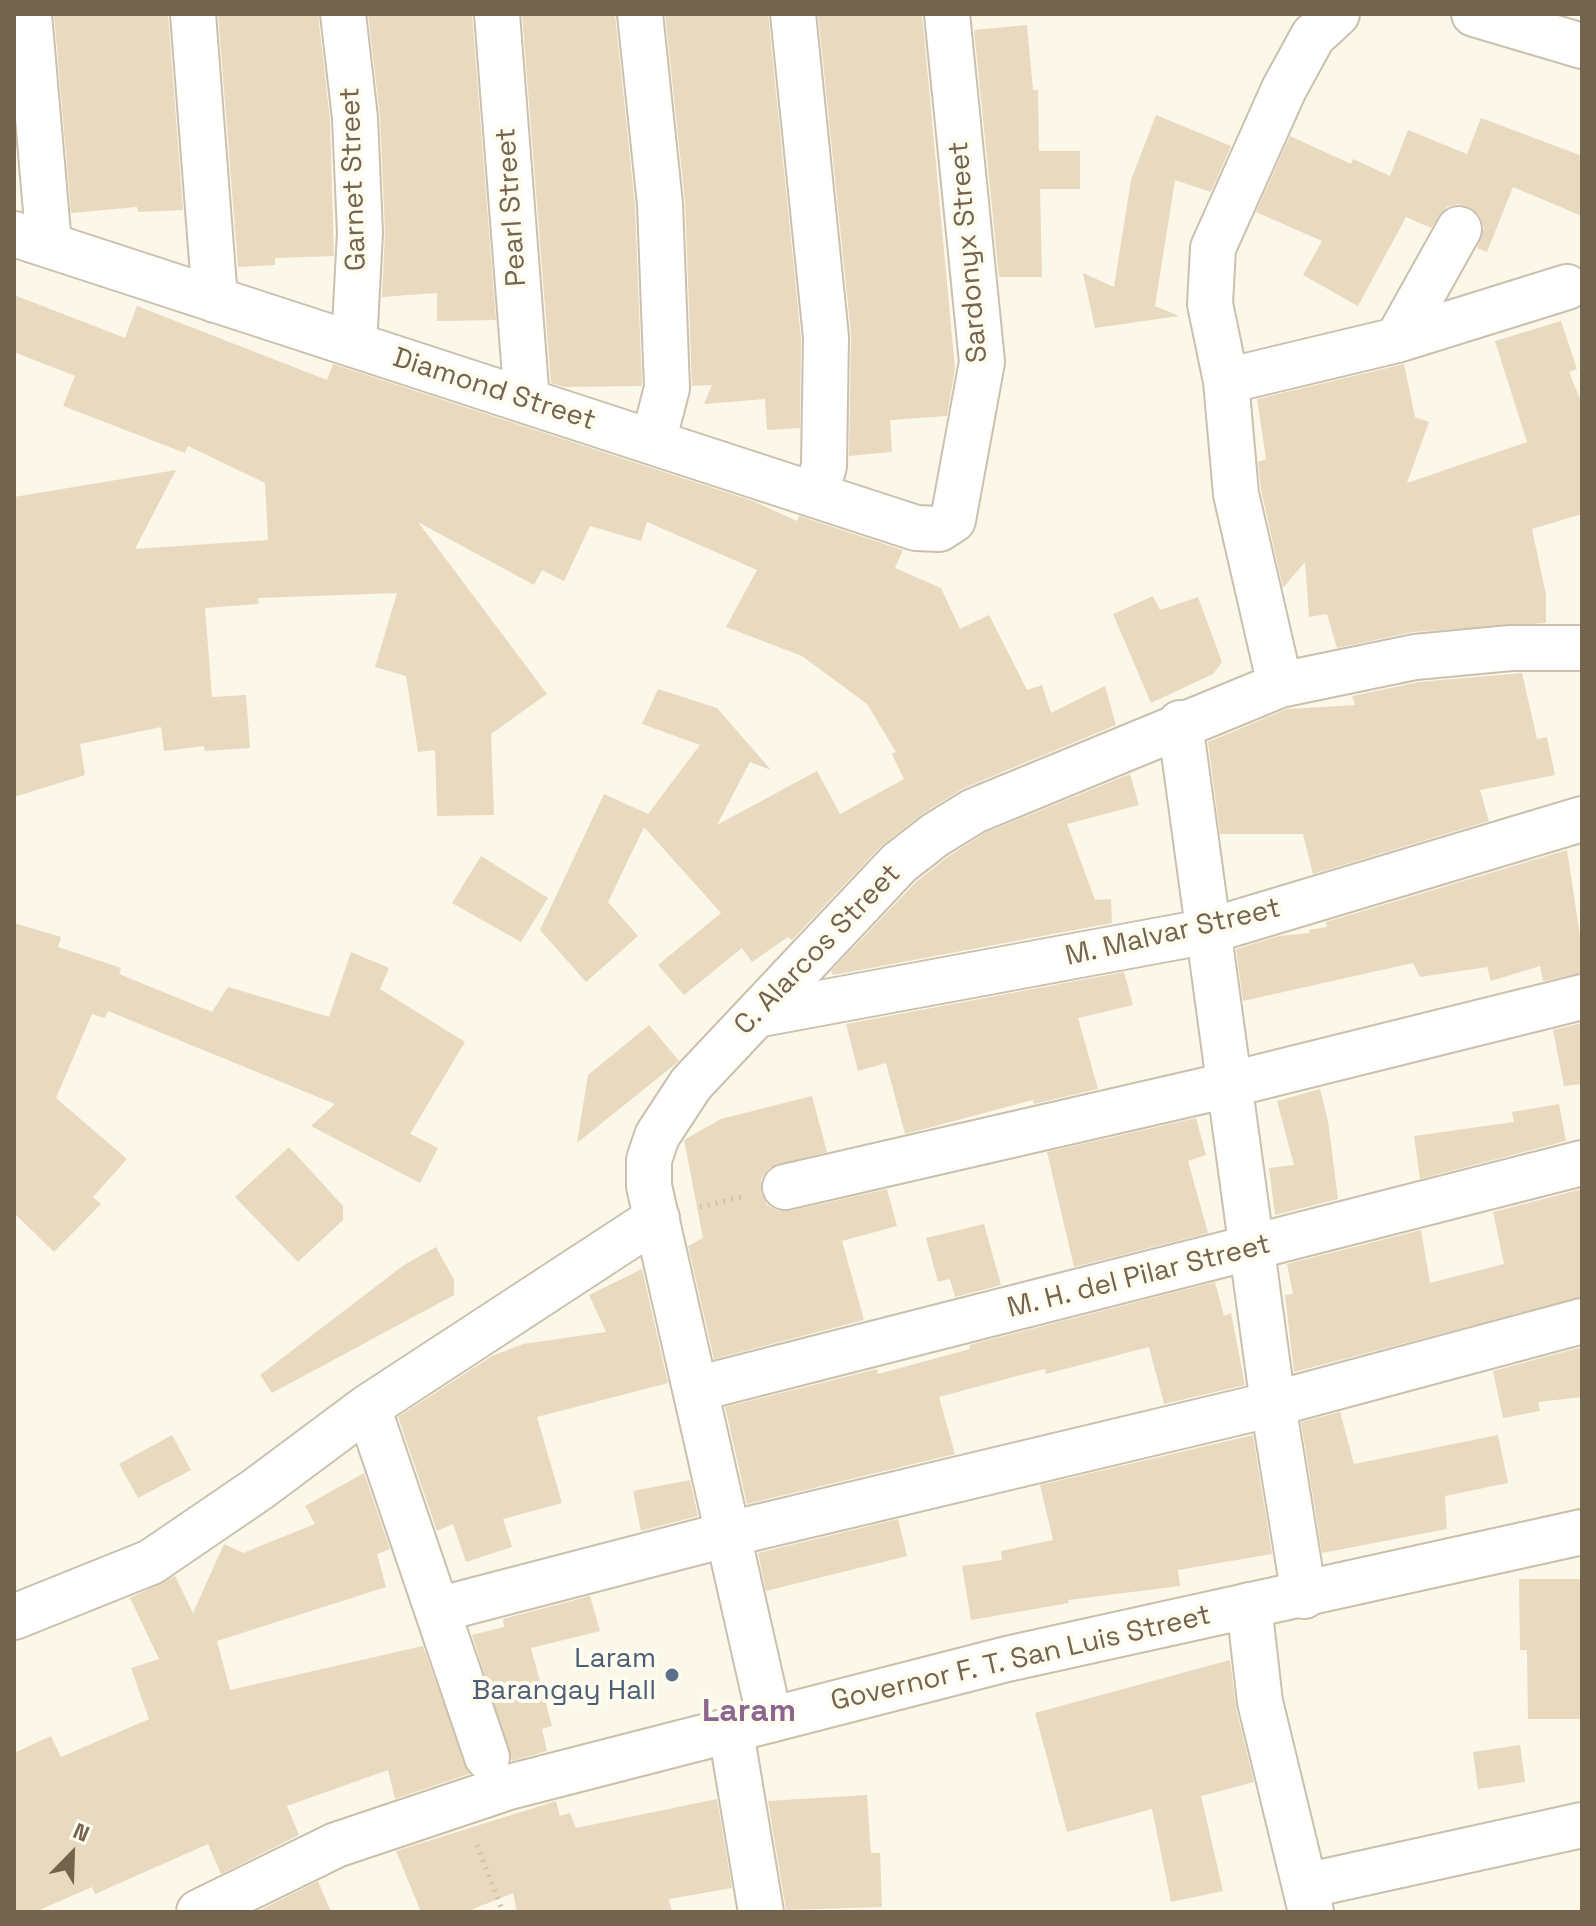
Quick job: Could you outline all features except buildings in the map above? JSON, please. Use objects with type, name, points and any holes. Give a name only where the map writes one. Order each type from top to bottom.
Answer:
[{"type":"street","points":[[29,14],[32,240]]},
{"type":"street","points":[[193,14],[215,300]]},
{"type":"street","name":"Garnet Street","points":[[343,14],[355,118],[360,233],[354,345]]},
{"type":"street","name":"Pearl Street","points":[[497,14],[527,401]]},
{"type":"street","points":[[640,14],[660,204],[667,388],[653,442]]},
{"type":"street","points":[[793,14],[826,337],[824,466],[816,494]]},
{"type":"street","name":"Sardonyx Street","points":[[939,529],[953,520],[982,362],[947,14]]},
{"type":"street","points":[[1280,685],[1236,494],[1226,381],[1210,304],[1213,248],[1284,89],[1313,36],[1337,14]]},
{"type":"street","points":[[1474,14],[1582,46]]},
{"type":"street","points":[[1397,340],[1459,229]]},
{"type":"street","name":"Diamond Street","points":[[32,240],[916,528],[939,529]]},
{"type":"street","points":[[1226,381],[1397,340],[1567,287]]},
{"type":"street","name":"C. Alarcos Street","points":[[761,1912],[750,1726],[729,1534],[696,1389],[671,1215],[649,1186],[649,1160],[663,1124],[691,1084],[899,863],[935,835],[974,811],[1180,723],[1280,685],[1415,657],[1511,648],[1582,648]]},
{"type":"street","points":[[1180,723],[1273,1404],[1304,1596]]},
{"type":"street","name":"M. Malvar Street","points":[[756,1015],[1209,931],[1582,819]]},
{"type":"street","points":[[785,1187],[1228,1085],[1582,997]]},
{"type":"street","name":"M. H. del Pilar Street","points":[[696,1389],[1582,1163]]},
{"type":"street","points":[[14,1617],[151,1562],[258,1489],[368,1407],[671,1215]]},
{"type":"street","points":[[437,1610],[729,1534],[1273,1404],[1582,1321]]},
{"type":"street","points":[[368,1407],[487,1757]]},
{"type":"street","name":"Governor F. T. San Luis Street","points":[[199,1912],[336,1845],[460,1803],[1007,1659],[1249,1605],[1304,1596],[1582,1532]]},
{"type":"street","points":[[1249,1605],[1260,1702],[1308,1899],[1582,1825]]},
{"type":"path","points":[[671,1215],[785,1187]]},
{"type":"path","points":[[460,1803],[503,1912]]},
{"type":"place","name":"Laram Barangay Hall","points":[[672,1675]]},
{"type":"district","name":"Laram","points":[[749,1712]]}]
